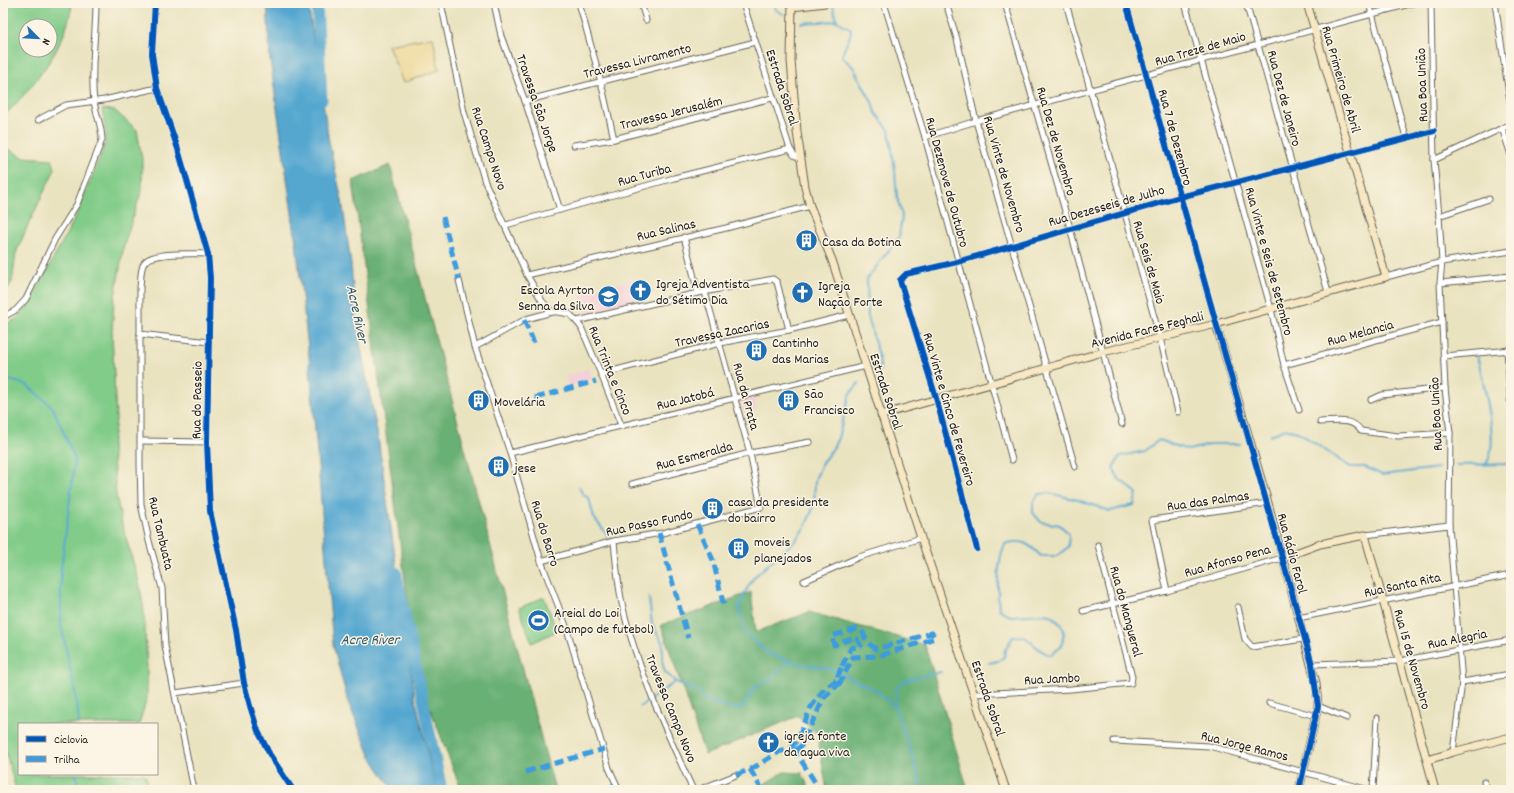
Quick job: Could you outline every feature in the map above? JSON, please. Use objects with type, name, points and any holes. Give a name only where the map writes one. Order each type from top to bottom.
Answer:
[{"type":"street","points":[[3,316],[16,310],[26,299],[48,250],[77,204],[102,140],[102,132],[94,101],[93,67],[96,3]]},
{"type":"street","name":"Rua do Passeio","points":[[155,3],[152,54],[157,88],[178,149],[208,254],[210,278],[207,442],[210,511],[236,630],[244,683],[258,731],[270,755],[293,790]]},
{"type":"street","name":"Rua Campo Novo","points":[[441,3],[471,138],[485,182],[527,275],[542,301],[552,312]]},
{"type":"street","name":"Travessa São Jorge","points":[[494,3],[501,36],[525,101],[560,210]]},
{"type":"street","points":[[579,3],[601,82],[614,139]]},
{"type":"street","points":[[641,3],[646,20]]},
{"type":"street","name":"Estrada Sobral","points":[[743,3],[772,98],[790,149],[794,155],[801,159],[810,206],[832,260],[881,415],[1006,790]]},
{"type":"street","points":[[801,159],[791,61],[792,5],[825,3]]},
{"type":"street","name":"Rua Dezenove de Outubro","points":[[884,3],[924,137],[1012,460]]},
{"type":"street","name":"Rua Vinte de Novembro","points":[[946,3],[957,39],[976,121],[1076,467]]},
{"type":"street","name":"Rua Dez de Novembro","points":[[1005,3],[1070,228],[1122,424]]},
{"type":"street","name":"Rua Seis de Maio","points":[[1066,3],[1160,338],[1178,412]]},
{"type":"street","name":"Rua 7 de Dezembro","points":[[1126,3],[1216,324]]},
{"type":"street","name":"Rua Vinte e Seis de Setembro","points":[[1185,3],[1203,60],[1271,309],[1284,365],[1299,410]]},
{"type":"street","name":"Rua Dez de Janeiro","points":[[1246,3],[1328,292]]},
{"type":"street","name":"Rua Primeiro de Abril","points":[[1307,3],[1386,277]]},
{"type":"street","points":[[1369,3],[1406,137]]},
{"type":"street","name":"Rua Treze de Maio","points":[[924,137],[976,121],[1413,3]]},
{"type":"street","name":"Rua Boa União","points":[[1431,3],[1434,160],[1442,262],[1440,283],[1450,433],[1449,525],[1462,682],[1453,752]]},
{"type":"street","points":[[1495,3],[1511,107]]},
{"type":"street","name":"Travessa Livramento","points":[[525,101],[755,42]]},
{"type":"street","points":[[38,120],[66,105],[94,101],[157,88]]},
{"type":"street","name":"Travessa Jerusalém","points":[[574,145],[614,139],[772,98]]},
{"type":"street","points":[[1434,160],[1511,124]]},
{"type":"street","points":[[1502,128],[1511,155]]},
{"type":"street","name":"Rua Dezesseis de Julho","points":[[902,276],[957,262],[1180,197],[1406,137],[1434,131]]},
{"type":"street","name":"Rua Turiba","points":[[506,226],[666,180],[790,149]]},
{"type":"street","points":[[1439,216],[1490,199]]},
{"type":"street","name":"Rua Salinas","points":[[527,275],[810,206]]},
{"type":"street","points":[[684,237],[698,293]]},
{"type":"street","name":"Avenida Fares Feghali","points":[[881,415],[936,398],[1047,369],[1103,352],[1216,324],[1328,292],[1442,262],[1511,251]]},
{"type":"street","name":"Rua Tambuata","points":[[194,790],[165,646],[162,588],[149,541],[142,504],[140,334],[141,274],[143,264],[150,258],[166,255],[208,254]]},
{"type":"street","name":"Rua Vinte e Cinco de Fevereiro","points":[[902,276],[900,280],[936,398],[977,549]]},
{"type":"street","points":[[1440,283],[1511,276]]},
{"type":"street","name":"Rua do Barro","points":[[459,280],[476,347],[510,453],[541,561],[566,626],[609,768],[619,790]]},
{"type":"street","points":[[577,321],[698,293],[776,280],[789,330]]},
{"type":"street","name":"Rua da Prata","points":[[705,292],[750,453],[762,507]]},
{"type":"street","points":[[476,347],[526,319],[552,312]]},
{"type":"street","name":"Rua Trinta e Cinco","points":[[552,312],[570,314],[577,321],[601,374],[621,425]]},
{"type":"street","name":"Travessa Zacarias","points":[[601,374],[720,343],[789,330],[849,315]]},
{"type":"street","name":"Rua Melancia","points":[[1284,365],[1442,322]]},
{"type":"street","name":"Rua Rádio Farol","points":[[1216,324],[1268,504],[1303,639],[1312,664],[1318,706],[1299,790]]},
{"type":"street","points":[[140,334],[209,342]]},
{"type":"street","points":[[1444,356],[1509,350],[1511,410]]},
{"type":"street","name":"Rua Jatobá","points":[[510,453],[866,366]]},
{"type":"street","points":[[1371,400],[1382,395],[1446,388]]},
{"type":"street","points":[[1320,422],[1346,421],[1357,424],[1361,431],[1398,436],[1450,433]]},
{"type":"street","points":[[141,441],[207,442]]},
{"type":"street","name":"Rua Esmeralda","points":[[632,484],[750,453],[810,442]]},
{"type":"street","name":"Rua das Palmas","points":[[1168,591],[1152,520],[1268,504]]},
{"type":"street","name":"Rua Passo Fundo","points":[[541,561],[614,541],[662,533],[762,507]]},
{"type":"street","name":"Rua Afonso Pena","points":[[1083,611],[1168,591],[1282,558],[1320,544],[1365,535],[1449,525]]},
{"type":"street","name":"Rua 15 de Novembro","points":[[1365,535],[1435,790]]},
{"type":"street","points":[[804,581],[859,557],[922,538]]},
{"type":"street","name":"Travessa Campo Novo","points":[[614,541],[618,585],[633,642],[647,682],[693,790]]},
{"type":"street","name":"Rua do Mangueral","points":[[1098,545],[1132,677],[1132,682]]},
{"type":"street","name":"Rua Santa Rita","points":[[1298,618],[1511,575]]},
{"type":"street","points":[[1238,607],[1246,642],[1252,647],[1303,639]]},
{"type":"street","name":"Rua Alegria","points":[[1312,664],[1400,662],[1511,640]]},
{"type":"street","points":[[1462,682],[1511,674]]},
{"type":"street","name":"Rua Jambo","points":[[974,694],[1071,689],[1129,684],[1132,682]]},
{"type":"street","points":[[175,693],[244,683]]},
{"type":"street","points":[[1269,703],[1316,716]]},
{"type":"street","points":[[1318,706],[1347,718]]},
{"type":"street","points":[[1373,790],[1378,718]]},
{"type":"street","points":[[1428,760],[1511,737]]},
{"type":"street","name":"Rua Jorge Ramos","points":[[1114,741],[1209,746],[1369,790]]},
{"type":"street","points":[[698,790],[736,776]]},
{"type":"street","points":[[1484,782],[1487,790]]},
{"type":"shaded area","name":"Escola Ayrton Senna da Silva","points":[[632,280],[637,302],[585,313],[581,292]]},
{"type":"shaded area","points":[[589,368],[592,379],[569,387],[565,377]]},
{"type":"shaded area","points":[[754,397],[757,410],[744,413],[741,401]]},
{"type":"green space","points":[[3,3],[72,3],[69,19],[58,48],[58,18],[18,18],[18,58],[52,58],[38,78],[5,115],[3,124]]},
{"type":"green space","points":[[102,109],[114,110],[137,130],[142,159],[142,189],[124,245],[114,302],[112,331],[116,420],[112,446],[116,495],[122,524],[139,582],[144,611],[147,698],[139,723],[18,723],[18,775],[145,775],[151,790],[16,790],[3,742],[3,325],[15,320],[29,305],[78,212],[105,144],[106,134]]},
{"type":"green space","points":[[3,146],[23,157],[52,159],[55,169],[16,253],[12,282],[3,296]]},
{"type":"green space","points":[[390,165],[555,790],[461,790],[417,673],[353,181]]},
{"type":"green space","points":[[751,592],[756,632],[809,612],[925,645],[968,790],[827,790],[817,734],[798,716],[705,755],[661,625]]},
{"type":"green space","name":"Areial do Loi (Campo de futebol)","points":[[544,597],[557,631],[532,643],[519,608]]},
{"type":"green space","points":[[784,772],[802,773],[810,790],[747,790],[764,784]]},
{"type":"sand","points":[[433,37],[439,70],[403,83],[388,45]]},
{"type":"water","name":"Acre River","points":[[267,3],[308,3],[329,142],[342,200],[351,264],[356,322],[378,437],[415,698],[437,790],[393,790],[371,757],[348,702],[333,645],[309,357],[296,242],[270,59]]},
{"type":"waterway","name":"Acre River","points":[[317,3],[322,100]]},
{"type":"waterway","points":[[774,3],[776,10],[783,14]]},
{"type":"waterway","points":[[833,6],[837,21]]},
{"type":"waterway","points":[[801,23],[837,21],[851,29],[842,57],[853,67],[872,102],[875,112],[889,130],[897,197],[902,216],[899,237],[867,279],[868,316],[880,363],[878,374]]},
{"type":"waterway","points":[[1477,355],[1486,395],[1491,429],[1492,444],[1490,456],[1485,465]]},
{"type":"waterway","points":[[3,374],[6,379],[27,385],[53,408],[75,459],[61,570],[61,625],[76,697],[79,723]]},
{"type":"waterway","points":[[859,383],[850,394],[838,438],[832,450],[823,461],[815,480],[814,506],[806,525],[795,541],[754,577],[744,594],[739,608],[744,632],[769,654],[799,664],[827,668],[876,690],[895,708],[911,751],[922,790]]},
{"type":"waterway","points":[[1270,436],[1284,429],[1298,432],[1350,467],[1365,467],[1382,475],[1438,468]]},
{"type":"waterway","points":[[989,663],[998,661],[1004,657],[1005,650],[1013,637],[1023,636],[1043,652],[1050,655],[1058,650],[1063,641],[1064,629],[1053,616],[1046,614],[1010,616],[999,609],[998,576],[1000,559],[1005,544],[1011,542],[1025,543],[1041,556],[1057,556],[1068,547],[1069,534],[1060,525],[1041,522],[1033,513],[1033,502],[1039,494],[1049,493],[1078,500],[1110,511],[1134,505],[1137,493],[1119,479],[1113,468],[1120,456],[1145,451],[1159,440],[1188,450],[1214,444],[1240,444]]},
{"type":"waterway","points":[[1456,465],[1511,464]]},
{"type":"waterway","points":[[579,487],[583,495],[589,498],[594,518],[610,538]]},
{"type":"waterway","name":"Acre River","points":[[396,572],[442,790]]},
{"type":"waterway","points":[[649,598],[652,624],[663,644],[662,661],[665,672],[676,682],[698,691],[705,700],[731,708],[742,708],[756,686],[770,680],[789,661]]},
{"type":"waterway","points":[[895,708],[896,688],[906,680],[941,672]]},
{"type":"waterway","points":[[640,707],[675,682]]},
{"type":"waterway","points":[[76,775],[79,790]]},
{"type":"marked path","points":[[443,217],[459,280]]},
{"type":"marked path","points":[[524,320],[535,345]]},
{"type":"marked path","points":[[535,398],[596,381]]},
{"type":"marked path","points":[[697,524],[713,560],[724,607]]},
{"type":"marked path","points":[[659,533],[688,638]]},
{"type":"marked path","points":[[842,666],[851,648],[861,646],[856,637],[834,645],[832,636],[856,629],[862,630],[867,642],[876,649],[932,633],[935,638],[879,656],[853,657],[840,683],[836,680],[842,666],[847,667]]},
{"type":"marked path","points":[[736,775],[753,768],[779,752],[791,748],[798,739],[811,707],[822,692],[836,680]]},
{"type":"marked path","points":[[795,751],[801,746],[824,698],[840,683]]},
{"type":"marked path","points":[[525,772],[604,749]]},
{"type":"marked path","points":[[792,749],[795,751],[820,790]]},
{"type":"marked path","points":[[750,769],[762,790]]},
{"type":"marked path","points":[[606,790],[616,784]]},
{"type":"cycle path","points":[[155,3],[152,54],[157,88],[178,149],[208,254],[210,278],[207,442],[210,511],[236,630],[244,683],[250,706],[258,731],[270,755],[293,790]]},
{"type":"cycle path","points":[[1126,3],[1312,664],[1318,706],[1299,790]]},
{"type":"cycle path","points":[[977,549],[936,398],[901,284],[900,280],[906,274],[957,262],[1180,197],[1434,131]]},
{"type":"place","name":"Casa da Botina","points":[[807,241]]},
{"type":"place","name":"Igreja Adventista do Sétimo Dia","points":[[641,291]]},
{"type":"place","name":"Igreja Nação Forte","points":[[803,293]]},
{"type":"place","name":"Escola Ayrton Senna da Silva","points":[[609,297]]},
{"type":"place","name":"Cantinho das Marias","points":[[756,350]]},
{"type":"place","name":"Movelária","points":[[479,401]]},
{"type":"place","name":"São Francisco","points":[[789,401]]},
{"type":"place","name":"jese","points":[[498,467]]},
{"type":"place","name":"casa da presidente do bairro","points":[[713,509]]},
{"type":"place","name":"moveis planejados","points":[[738,549]]},
{"type":"place","name":"Areial do Loi (Campo de futebol)","points":[[538,620]]},
{"type":"place","name":"igreja fonte da agua viva","points":[[768,743]]}]
